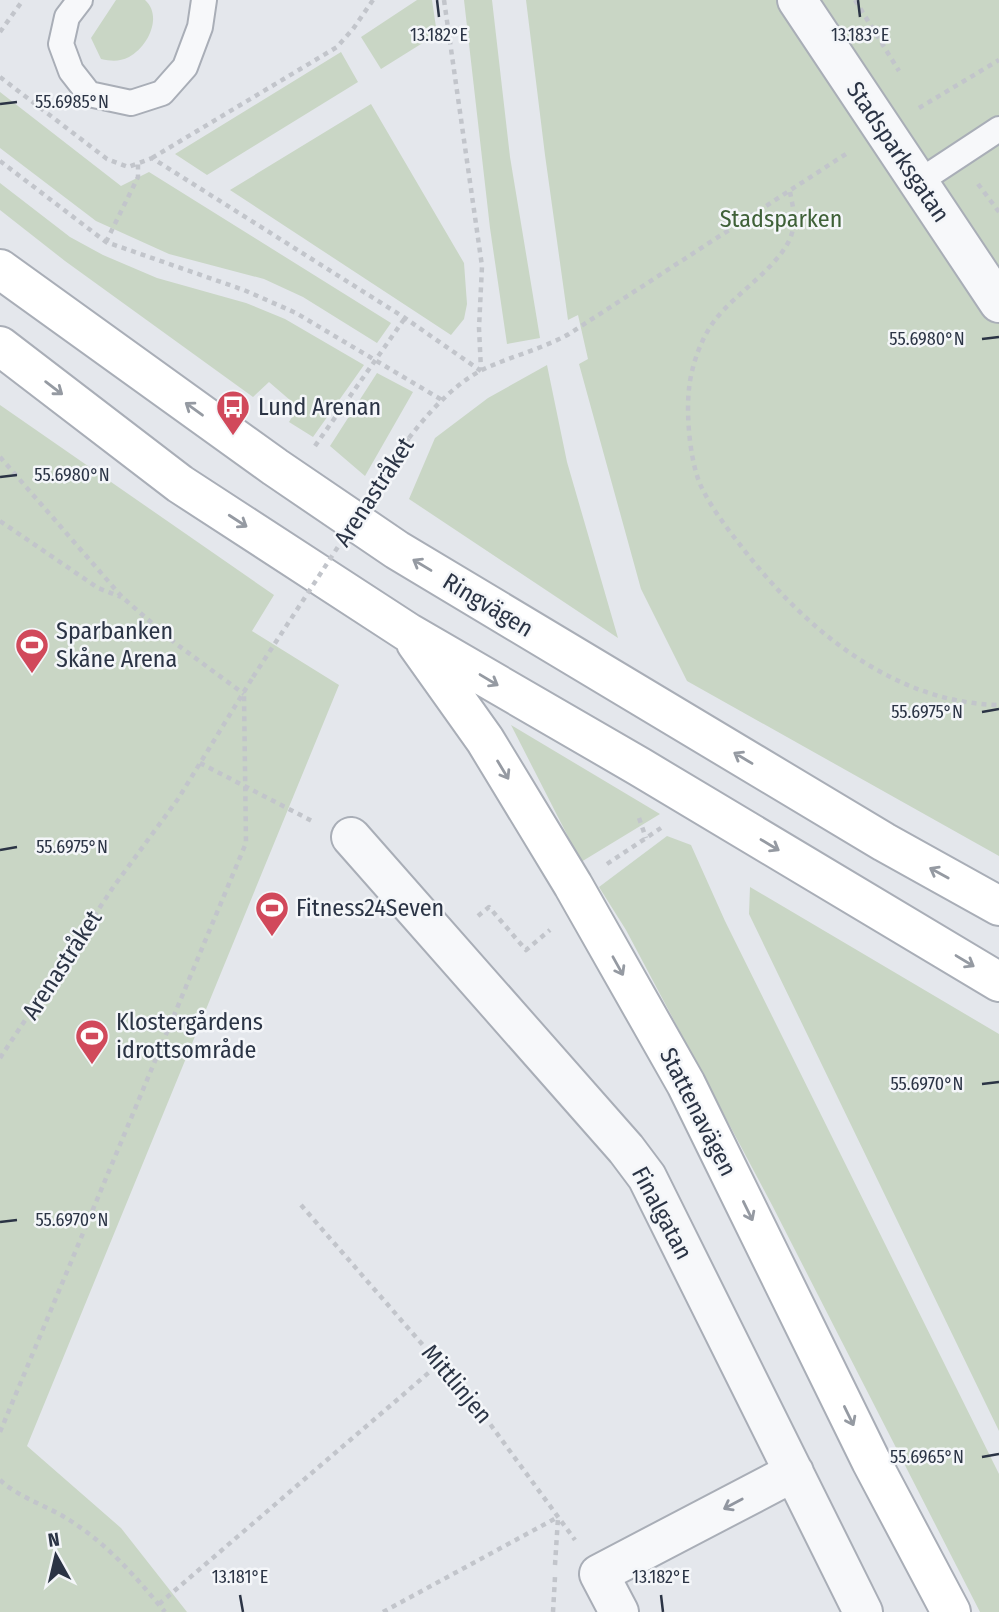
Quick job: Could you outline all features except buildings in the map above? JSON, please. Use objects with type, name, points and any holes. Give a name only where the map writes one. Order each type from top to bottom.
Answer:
[{"type":"main road","name":"Ringvägen","points":[[0,269],[275,467],[397,550],[872,835],[999,906]]},
{"type":"main road","points":[[0,346],[180,484],[409,633],[640,767],[999,982]]},
{"type":"main road","name":"Stattenavägen","points":[[409,633],[499,763],[573,885],[686,1084],[871,1461],[951,1612]]},
{"type":"street","name":"Stadsparksgatan","points":[[797,0],[999,303]]},
{"type":"street","name":"Finalgatan","points":[[351,837],[626,1149],[647,1177],[863,1612]]},
{"type":"street","points":[[619,1612],[599,1574],[794,1472]]},
{"type":"lane","points":[[80,0],[67,17],[61,44],[71,71],[89,94],[131,103],[162,93],[185,67],[200,27],[204,0]]},
{"type":"lane","points":[[918,183],[999,129]]},
{"type":"path","points":[[0,32],[23,0]]},
{"type":"path","points":[[0,77],[107,159],[128,167],[152,158],[337,47],[354,29],[373,0]]},
{"type":"path","points":[[444,0],[482,266],[479,328],[481,371]]},
{"type":"path","points":[[855,0],[906,83]]},
{"type":"path","name":"Arenastråket","points":[[0,1058],[114,886],[178,799],[253,677],[409,438],[442,400],[481,371],[543,348],[569,334],[883,130],[999,60]]},
{"type":"path","points":[[152,158],[405,318],[481,371]]},
{"type":"path","points":[[0,161],[106,242],[244,290],[285,309],[442,400]]},
{"type":"path","points":[[106,242],[138,177],[138,163]]},
{"type":"path","points":[[790,192],[794,228],[786,247],[714,321],[698,353],[688,389],[690,441],[700,483],[721,520],[763,575],[810,622],[873,668],[908,686],[938,697],[999,705]]},
{"type":"path","points":[[310,453],[405,318]]},
{"type":"path","points":[[0,457],[122,597],[175,643],[244,694],[246,843],[0,1432]]},
{"type":"path","points":[[0,521],[98,589],[122,597]]},
{"type":"path","points":[[200,763],[302,818],[351,837]]},
{"type":"path","points":[[636,807],[646,838]]},
{"type":"path","name":"Mittlinjen","points":[[301,1205],[482,1413],[599,1574]]},
{"type":"path","points":[[159,1604],[440,1363]]},
{"type":"path","points":[[0,1480],[10,1489],[69,1520],[118,1556],[165,1612]]},
{"type":"path","points":[[383,1612],[558,1517]]},
{"type":"green space","points":[[116,0],[145,0],[153,14],[153,22],[142,46],[129,57],[115,61],[101,59],[91,38]]},
{"type":"green space","points":[[417,0],[432,0],[437,34],[381,69],[361,37]]},
{"type":"green space","points":[[464,0],[492,0],[510,157],[540,338],[507,344],[490,228]]},
{"type":"green space","name":"Stadsparken","points":[[526,0],[999,0],[999,856],[687,681],[641,589],[579,364],[588,359],[578,315],[568,320]]},
{"type":"green space","points":[[341,52],[358,82],[207,175],[175,154]]},
{"type":"green space","points":[[0,92],[121,186],[149,172],[391,323],[377,343],[303,297],[264,279],[169,254],[96,221],[0,148]]},
{"type":"green space","points":[[371,104],[464,263],[467,304],[464,319],[451,335],[230,190]]},
{"type":"green space","points":[[0,183],[70,237],[103,255],[157,278],[246,303],[285,319],[364,365],[313,437],[289,422],[298,407],[269,382],[253,397],[65,261],[0,210]]},
{"type":"green space","points":[[547,365],[567,462],[618,638],[409,499],[435,438],[488,398]]},
{"type":"green space","points":[[377,373],[413,392],[365,476],[330,446]]},
{"type":"green space","name":"Klostergårdens idrottsområde","points":[[0,405],[274,595],[252,631],[339,685],[27,1446],[121,1528],[187,1612],[0,1612]]},
{"type":"green space","points":[[511,725],[660,814],[581,862]]},
{"type":"green space","points":[[667,836],[691,845],[725,921],[999,1474],[999,1612],[980,1612],[772,1205],[626,930],[599,887]]},
{"type":"green space","points":[[750,887],[999,1034],[999,1431],[749,914]]},
{"type":"place","name":"Lund Arenan","points":[[233,437]]},
{"type":"place","name":"Sparbanken Skåne Arena","points":[[32,675]]},
{"type":"place","name":"Fitness24Seven","points":[[272,938]]},
{"type":"place","name":"Klostergårdens idrottsområde","points":[[92,1066]]}]
